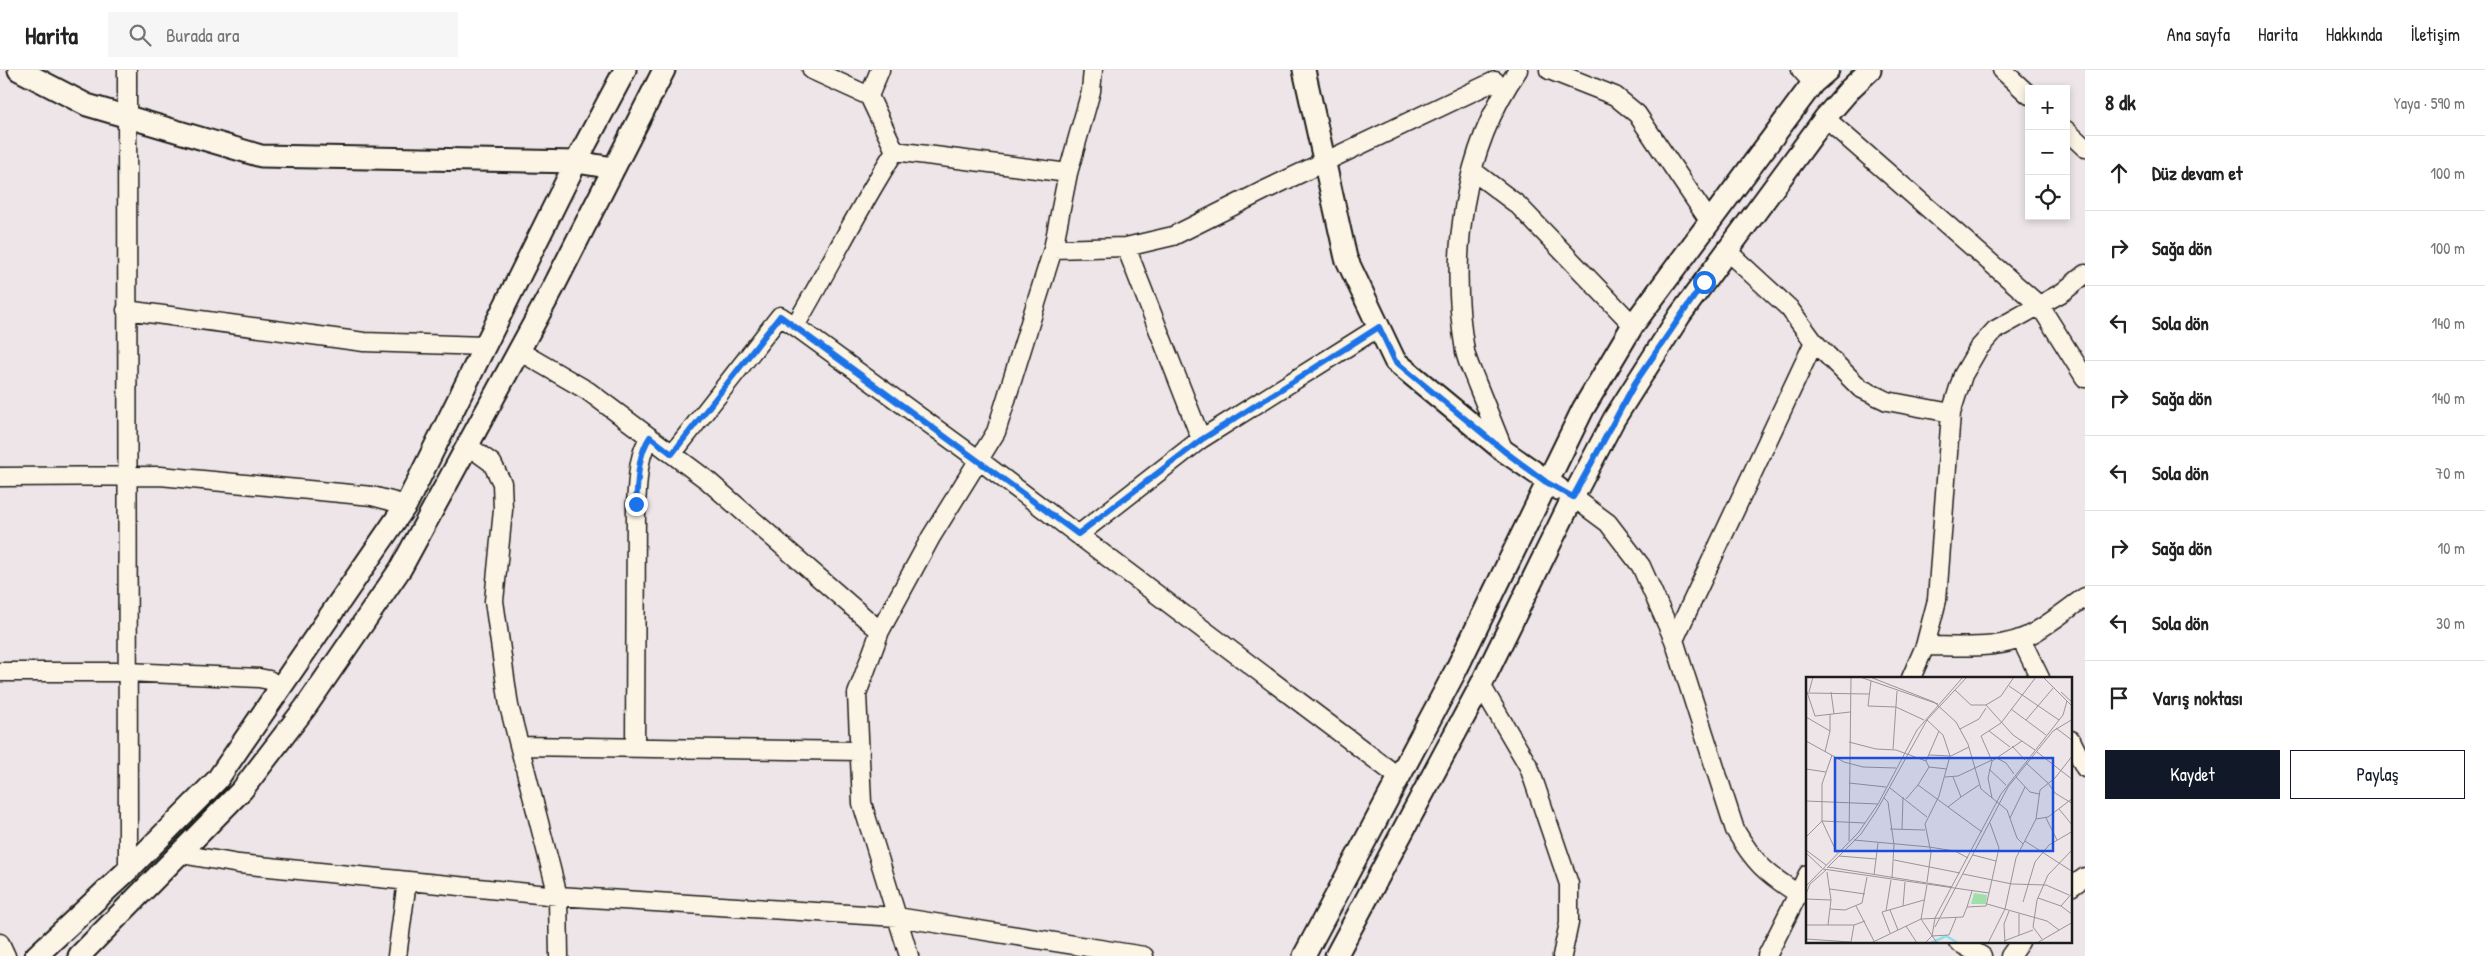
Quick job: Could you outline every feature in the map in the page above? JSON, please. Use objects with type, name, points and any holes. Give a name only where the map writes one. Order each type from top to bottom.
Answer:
[{"type":"street","points":[[19,70],[87,105],[261,156],[576,162],[614,168]]},
{"type":"street","points":[[127,70],[126,476],[128,870]]},
{"type":"street","points":[[36,956],[128,870],[216,780],[406,505],[576,162],[625,70]]},
{"type":"street","points":[[79,956],[242,790],[305,708],[401,568],[519,351],[664,70]]},
{"type":"street","points":[[812,70],[869,96],[895,150]]},
{"type":"street","points":[[869,96],[880,70]]},
{"type":"street","points":[[909,956],[862,803],[857,694],[880,631],[931,537],[996,432],[1053,249],[1068,173],[1091,91],[1093,70]]},
{"type":"street","points":[[1304,70],[1346,258],[1395,361],[1504,451],[1546,482],[1573,497],[1608,523],[1641,566],[1674,640],[1735,830],[1750,856],[1769,876],[1797,893]]},
{"type":"street","points":[[1053,249],[1126,247],[1174,236],[1518,70]]},
{"type":"street","points":[[1549,70],[1615,96],[1637,114],[1710,222]]},
{"type":"street","points":[[1336,956],[1481,685],[1573,497],[1635,383],[1680,315],[1824,118],[1870,70]]},
{"type":"street","points":[[2002,70],[2025,91]]},
{"type":"street","points":[[1304,956],[1456,670],[1583,409],[1633,324],[1710,222],[1814,74]]},
{"type":"street","points":[[1496,81],[1461,218],[1458,261],[1466,353],[1504,451]]},
{"type":"street","points":[[1824,118],[2040,306],[2085,378]]},
{"type":"street","points":[[2070,134],[2085,148]]},
{"type":"street","points":[[895,150],[1068,173]]},
{"type":"street","points":[[795,326],[841,246],[864,199],[895,150]]},
{"type":"street","points":[[1473,172],[1518,205],[1633,324]]},
{"type":"street","points":[[1126,247],[1201,440]]},
{"type":"street","points":[[1727,251],[1789,308],[1814,342],[1860,388],[1887,401],[1951,413]]},
{"type":"street","points":[[1911,677],[1925,646],[1937,600],[1951,413],[1963,375],[1978,349],[1995,330],[2017,316],[2040,306],[2085,274]]},
{"type":"street","points":[[126,310],[364,342],[484,346]]},
{"type":"street","points":[[672,454],[780,316],[979,460],[1400,778]]},
{"type":"street","points":[[1078,534],[1201,440],[1379,327]]},
{"type":"street","points":[[1674,640],[1814,342]]},
{"type":"street","points":[[519,351],[588,391],[707,480],[880,631]]},
{"type":"street","points":[[635,748],[636,504],[639,467],[645,444],[650,437]]},
{"type":"street","points":[[467,445],[492,463],[502,483],[503,510],[494,601],[509,706],[558,896],[559,956]]},
{"type":"street","points":[[0,477],[160,476],[372,496],[406,505]]},
{"type":"street","points":[[1925,646],[1994,644],[2020,639],[2035,633],[2085,597]]},
{"type":"street","points":[[2020,639],[2039,677]]},
{"type":"street","points":[[0,672],[127,672],[259,678],[270,680],[280,688]]},
{"type":"street","points":[[1481,685],[1529,768],[1569,884],[1569,923],[1562,956]]},
{"type":"street","points":[[2072,742],[2085,768]]},
{"type":"street","points":[[520,746],[860,751]]},
{"type":"street","points":[[181,854],[239,864],[558,896],[897,917],[1144,956]]},
{"type":"street","points":[[1767,956],[1806,877]]},
{"type":"street","points":[[2072,886],[2085,877]]},
{"type":"street","points":[[397,956],[407,881]]},
{"type":"street","points":[[0,943],[6,956]]},
{"type":"street","points":[[1961,944],[1982,956]]},
{"type":"street","points":[[2010,956],[2019,944]]},
{"type":"route","points":[[636,504],[639,467],[645,444],[650,437],[672,454],[780,316],[1078,534],[1201,440],[1379,327],[1395,361],[1504,451],[1546,482],[1573,497],[1593,456],[1635,383],[1657,348],[1704,282]]}]
